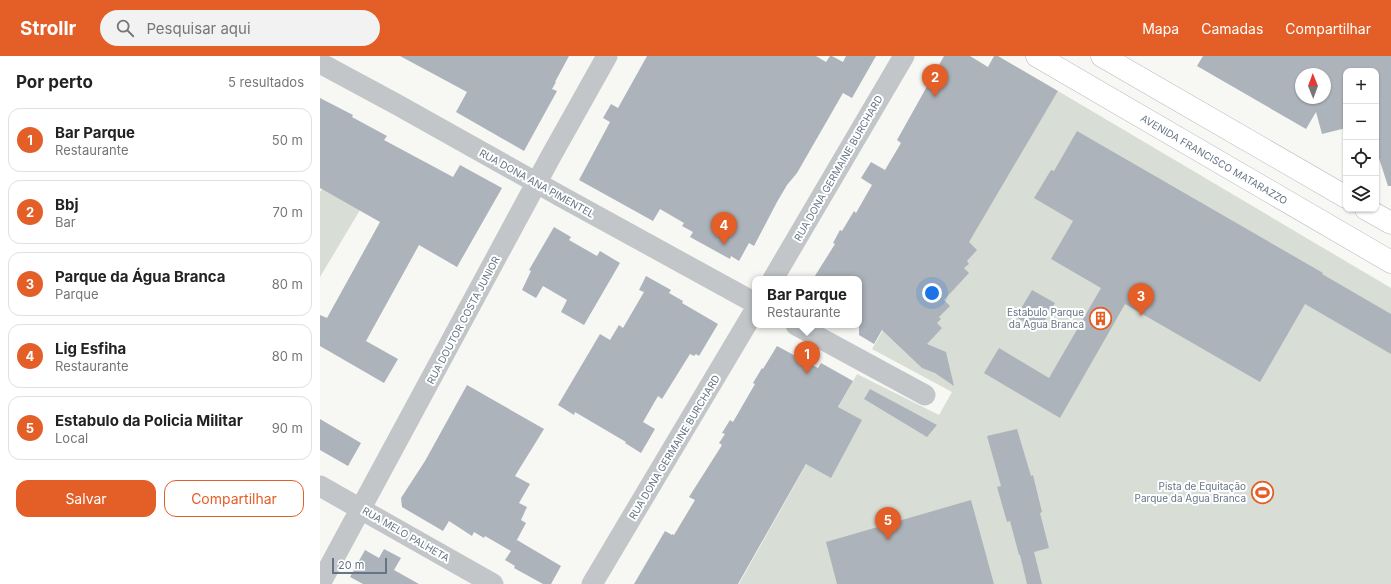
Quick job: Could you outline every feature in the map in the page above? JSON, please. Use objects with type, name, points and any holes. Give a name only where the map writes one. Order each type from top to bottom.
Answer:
[{"type":"main road","name":"AVENIDA FRANCISCO MATARAZZO","points":[[1037,56],[1391,262]]},
{"type":"main road","points":[[1102,56],[1343,195]]},
{"type":"main road","points":[[1371,212],[1391,223]]},
{"type":"street","name":"RUA DOUTOR COSTA JUNIOR","points":[[320,584],[607,56]]},
{"type":"street","name":"RUA DONA GERMAINE BURCHARD","points":[[775,276],[904,56]]},
{"type":"street","name":"RUA DONA ANA PIMENTEL","points":[[320,63],[752,301]]},
{"type":"street","name":"RUA DONA GERMAINE BURCHARD","points":[[592,584],[752,315]]},
{"type":"street","points":[[802,328],[925,395]]},
{"type":"street","name":"RUA MELO PALHETA","points":[[320,486],[493,584]]},
{"type":"shaded area","points":[[1058,91],[1391,288],[1391,584],[739,584],[857,374],[939,415],[952,392],[872,349],[953,211],[978,225]]},
{"type":"shaded area","points":[[322,189],[360,210],[320,277],[320,192]]},
{"type":"building","points":[[400,56],[569,56],[552,89],[557,91],[524,151],[456,112],[467,92]]},
{"type":"building","points":[[647,56],[816,56],[826,62],[830,56],[832,56],[843,62],[846,56],[876,56],[852,98],[843,93],[797,173],[787,185],[777,202],[754,246],[749,243],[739,261],[731,256],[730,259],[690,237],[693,232],[682,226],[684,223],[660,209],[653,221],[579,180],[610,122],[603,118],[611,104],[618,108]]},
{"type":"building","points":[[944,56],[970,56],[988,67],[994,56],[998,56],[1058,91],[969,242],[977,250],[967,261],[969,264],[964,268],[969,273],[944,300],[950,306],[939,317],[941,319],[937,323],[942,328],[927,344],[946,352],[954,386],[935,373],[922,368],[882,330],[874,344],[859,335],[859,328],[862,328],[862,276],[815,276],[835,244],[833,243],[840,230],[842,231],[854,211],[856,213],[872,185],[861,178],[871,162],[885,170],[901,143],[897,140]]},
{"type":"building","points":[[1203,56],[1391,56],[1391,186],[1388,186],[1379,158],[1379,68],[1343,68],[1343,129],[1322,134],[1316,112],[1306,129],[1197,66]]},
{"type":"building","points":[[320,98],[353,115],[352,117],[387,136],[384,140],[453,177],[460,165],[502,188],[457,267],[419,245],[366,341],[398,359],[384,383],[320,346],[320,315],[327,318],[380,222],[320,188]]},
{"type":"building","points":[[1077,131],[1391,314],[1391,354],[1305,304],[1260,382],[1125,304],[1060,418],[984,373],[999,348],[1049,378],[1101,288],[1051,259],[1073,221],[1034,198],[1051,170],[1054,171]]},
{"type":"building","points":[[554,227],[571,237],[569,240],[597,256],[600,251],[620,263],[584,325],[561,312],[567,300],[543,286],[536,298],[522,290],[531,271],[529,270]]},
{"type":"building","points":[[646,276],[671,290],[669,293],[683,301],[682,303],[718,324],[699,356],[696,354],[694,356],[690,354],[662,399],[658,396],[643,422],[655,429],[641,453],[625,443],[626,442],[575,412],[574,415],[558,405],[600,334],[610,340],[619,325],[623,328],[644,292],[639,290]]},
{"type":"building","points":[[1032,290],[1055,303],[1039,330],[1016,317]]},
{"type":"building","points":[[777,346],[818,368],[821,363],[853,381],[838,407],[862,420],[831,478],[806,464],[738,584],[634,584],[665,531],[674,535],[695,500],[689,497],[722,445],[719,443],[725,434],[722,433],[730,420],[733,422],[755,384],[753,383]]},
{"type":"building","points":[[467,385],[544,429],[515,476],[530,484],[519,503],[527,507],[521,520],[526,523],[513,547],[517,540],[561,566],[551,584],[543,584],[514,568],[515,566],[505,560],[511,551],[485,536],[484,538],[474,532],[472,536],[449,521],[443,531],[402,507],[401,498],[425,461]]},
{"type":"building","points":[[870,389],[937,425],[927,437],[864,399]]},
{"type":"building","points":[[320,419],[361,443],[348,466],[320,450]]},
{"type":"building","points":[[1017,429],[1031,476],[1033,475],[1042,512],[1040,513],[1049,548],[1034,552],[1042,584],[1027,584],[1010,521],[1007,522],[997,487],[1001,486],[987,436]]},
{"type":"building","points":[[971,500],[994,584],[837,584],[826,542]]},
{"type":"building","points":[[384,549],[401,558],[394,570],[419,584],[363,584],[350,577],[365,550],[379,558]]},
{"type":"place","name":"Bbj","points":[[935,97]]},
{"type":"place","name":"Lig Esfiha","points":[[724,245]]},
{"type":"place","name":"Parque da Água Branca","points":[[1141,316]]},
{"type":"place","name":"Estabulo Parque da Agua Branca","points":[[1100,318]]},
{"type":"place","name":"Bar Parque","points":[[807,374]]},
{"type":"place","name":"Pista de Equitação Parque da Agua Branca","points":[[1262,492]]},
{"type":"place","name":"Estabulo da Policia Militar","points":[[888,540]]}]
